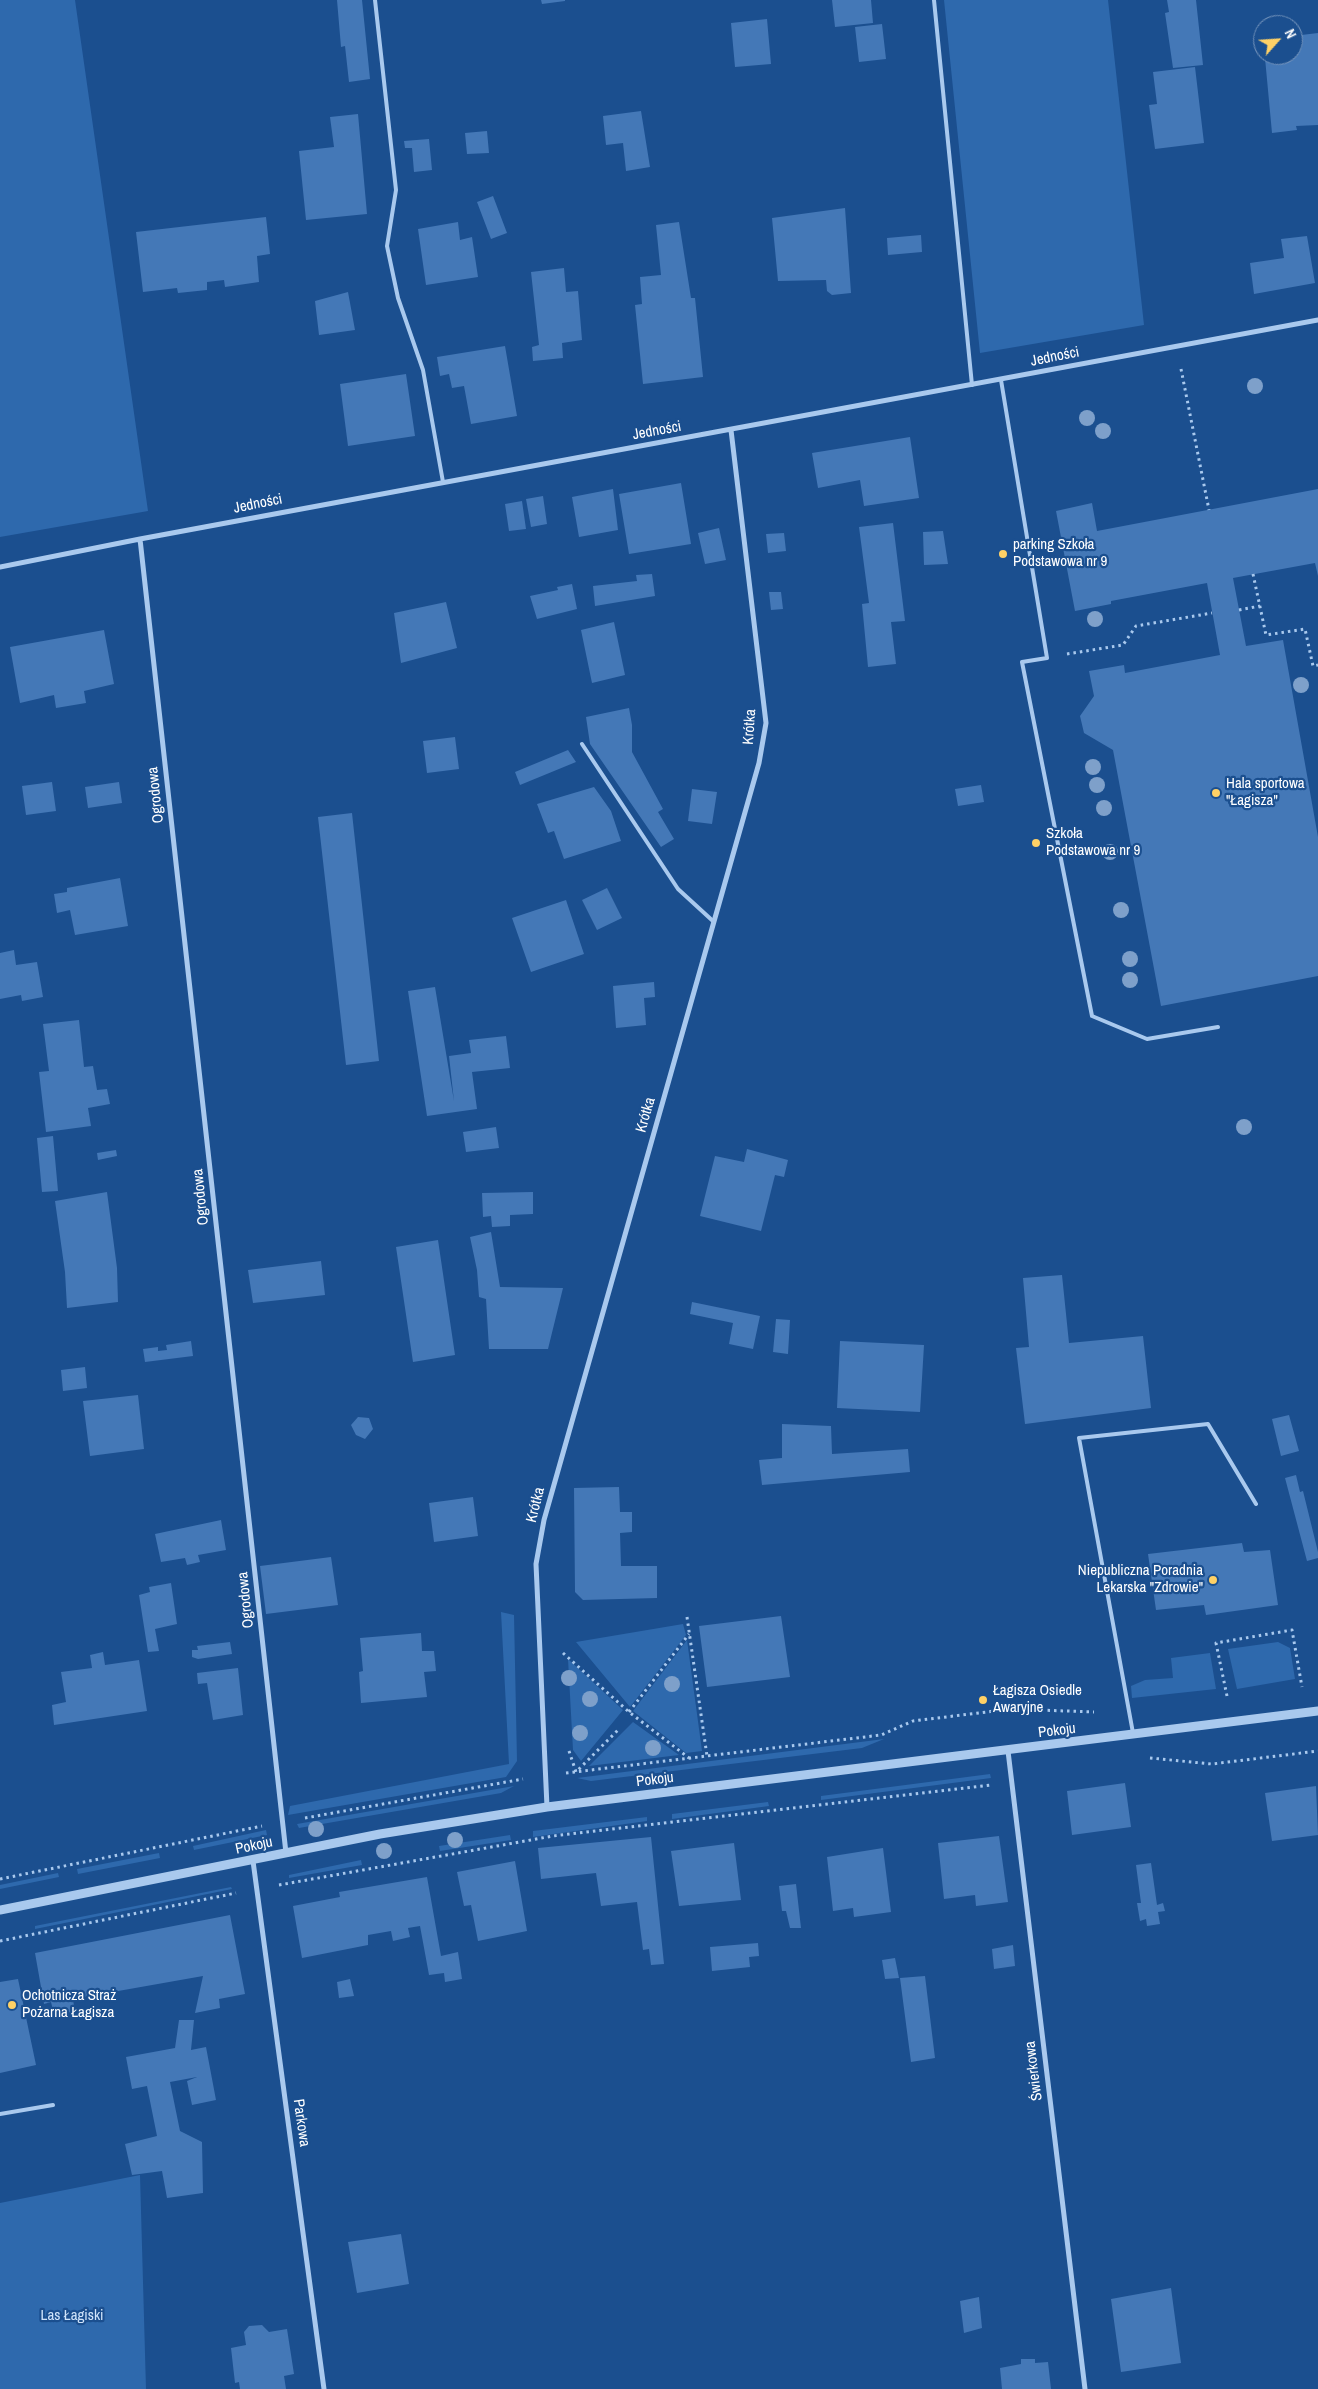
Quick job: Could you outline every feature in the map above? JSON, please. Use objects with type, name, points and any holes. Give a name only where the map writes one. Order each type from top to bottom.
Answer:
[{"type":"street","name":"Jedności","points":[[0,567],[443,482],[1318,320]]},
{"type":"street","name":"Krótka","points":[[548,1808],[536,1564],[544,1520],[760,763],[766,722],[731,430]]},
{"type":"street","name":"Ogrodowa","points":[[140,539],[286,1853]]},
{"type":"street","name":"Pokoju","points":[[0,1910],[253,1861],[380,1834],[548,1808],[1318,1711]]},
{"type":"street","name":"Świerkowa","points":[[1008,1751],[1085,2389]]},
{"type":"street","name":"Parkowa","points":[[253,1861],[324,2389]]},
{"type":"lane","points":[[375,0],[396,190],[387,246],[398,298],[423,370],[443,482]]},
{"type":"lane","points":[[934,0],[972,385]]},
{"type":"lane","points":[[1001,380],[1047,658],[1022,662],[1092,1016],[1147,1039],[1218,1027]]},
{"type":"lane","points":[[582,744],[678,889],[714,922]]},
{"type":"lane","points":[[1134,1735],[1079,1438],[1208,1424],[1256,1504]]},
{"type":"lane","points":[[0,2114],[53,2105]]},
{"type":"path","points":[[1182,369],[1209,510]]},
{"type":"path","points":[[1253,574],[1266,635],[1305,629],[1313,666],[1318,665]]},
{"type":"path","points":[[1239,610],[1260,606]]},
{"type":"path","points":[[1047,658],[1123,645],[1136,626],[1212,613]]},
{"type":"path","points":[[687,1617],[706,1756]]},
{"type":"path","points":[[1227,1696],[1216,1643],[1292,1630],[1302,1687]]},
{"type":"path","points":[[628,1712],[689,1634]]},
{"type":"path","points":[[564,1661],[563,1652],[628,1712],[690,1758]]},
{"type":"path","points":[[567,1743],[571,1763],[576,1772],[618,1730]]},
{"type":"path","points":[[1142,1758],[1212,1764],[1318,1751]]},
{"type":"path","points":[[0,1941],[257,1889],[552,1836],[1003,1784],[1011,1775]]},
{"type":"green space","points":[[0,0],[75,0],[148,511],[0,537]]},
{"type":"green space","points":[[944,0],[1108,0],[1144,325],[980,353]]},
{"type":"green space","points":[[501,1612],[514,1615],[517,1761],[506,1777],[288,1815],[290,1806],[509,1764]]},
{"type":"green space","points":[[683,1624],[686,1635],[630,1707],[576,1642]]},
{"type":"green space","points":[[687,1640],[702,1751],[686,1753],[633,1711]]},
{"type":"green space","points":[[1278,1642],[1290,1648],[1295,1679],[1237,1689],[1228,1649]]},
{"type":"green space","points":[[1210,1653],[1216,1689],[1132,1698],[1131,1686],[1145,1680],[1173,1678],[1171,1658]]},
{"type":"green space","points":[[568,1659],[623,1710],[581,1761],[573,1750]]},
{"type":"green space","points":[[633,1722],[679,1755],[589,1766]]},
{"type":"green space","points":[[884,1739],[862,1748],[591,1781],[577,1778]]},
{"type":"green space","points":[[990,1774],[991,1778],[821,1800],[821,1796]]},
{"type":"green space","points":[[514,1786],[501,1793],[299,1828],[297,1824]]},
{"type":"green space","points":[[768,1802],[769,1806],[672,1819],[672,1814]]},
{"type":"green space","points":[[647,1817],[647,1821],[533,1837],[533,1831]]},
{"type":"green space","points":[[266,1830],[267,1835],[194,1850],[193,1846]]},
{"type":"green space","points":[[510,1835],[511,1840],[440,1851],[439,1846]]},
{"type":"green space","points":[[159,1853],[160,1858],[78,1874],[77,1869]]},
{"type":"green space","points":[[361,1860],[362,1865],[289,1878],[289,1875]]},
{"type":"green space","points":[[58,1873],[59,1877],[0,1889],[0,1885]]},
{"type":"green space","points":[[231,1887],[232,1889],[35,1929],[35,1926]]},
{"type":"green space","name":"Las Łagiski","points":[[140,2175],[146,2389],[0,2389],[0,2203]]},
{"type":"building","points":[[337,0],[362,0],[370,79],[349,82],[345,46],[341,47]]},
{"type":"building","points":[[541,0],[565,0],[565,1],[542,4]]},
{"type":"building","points":[[832,0],[871,0],[873,23],[835,27]]},
{"type":"building","points":[[1167,0],[1196,0],[1203,65],[1173,68],[1165,13],[1169,12]]},
{"type":"building","points":[[767,19],[771,64],[735,67],[731,23]]},
{"type":"building","points":[[882,24],[886,59],[859,62],[855,27]]},
{"type":"building","points":[[1318,33],[1318,125],[1296,126],[1297,130],[1272,133],[1266,65],[1303,65],[1303,35]]},
{"type":"building","points":[[1195,67],[1204,143],[1155,149],[1149,105],[1157,104],[1153,72]]},
{"type":"building","points":[[641,111],[650,167],[626,171],[623,143],[606,145],[603,116]]},
{"type":"building","points":[[358,114],[367,214],[306,220],[299,151],[334,147],[330,117]]},
{"type":"building","points":[[487,131],[489,153],[467,154],[465,133]]},
{"type":"building","points":[[429,139],[432,170],[414,172],[412,148],[405,148],[404,141]]},
{"type":"building","points":[[493,196],[507,233],[491,239],[477,202]]},
{"type":"building","points":[[845,208],[851,293],[832,295],[827,291],[826,280],[778,281],[772,218]]},
{"type":"building","points":[[266,217],[270,254],[257,256],[259,282],[225,287],[224,280],[207,282],[207,290],[178,293],[177,288],[143,292],[136,232]]},
{"type":"building","points":[[458,222],[460,240],[472,237],[478,277],[426,285],[418,229]]},
{"type":"building","points":[[679,222],[691,298],[695,298],[703,377],[643,384],[635,305],[642,304],[640,277],[661,275],[656,225]]},
{"type":"building","points":[[921,235],[922,252],[888,255],[887,238]]},
{"type":"building","points":[[1307,236],[1315,283],[1254,294],[1250,263],[1284,258],[1281,239]]},
{"type":"building","points":[[564,268],[566,292],[578,291],[582,340],[562,343],[563,358],[533,361],[532,347],[539,345],[531,272]]},
{"type":"building","points":[[348,292],[355,330],[319,335],[315,301]]},
{"type":"building","points":[[505,346],[517,416],[471,424],[464,386],[452,388],[449,374],[440,376],[437,357]]},
{"type":"building","points":[[406,374],[415,436],[348,446],[340,384]]},
{"type":"building","points":[[910,437],[919,498],[864,506],[860,480],[818,488],[812,453]]},
{"type":"building","points":[[681,483],[691,544],[629,554],[619,494]]},
{"type":"building","points":[[613,489],[618,530],[579,537],[572,497]]},
{"type":"building","name":"Hala sportowa \"Łagisza\"","points":[[1318,489],[1318,576],[1315,563],[1233,578],[1246,646],[1283,640],[1318,837],[1318,976],[1161,1006],[1113,750],[1084,733],[1080,716],[1094,696],[1089,671],[1124,665],[1125,673],[1220,655],[1207,583],[1111,601],[1111,604],[1075,611],[1056,511],[1092,503],[1097,531]]},
{"type":"building","points":[[543,496],[547,524],[531,527],[526,499]]},
{"type":"building","points":[[522,501],[526,529],[509,531],[505,504]]},
{"type":"building","points":[[893,523],[905,621],[891,622],[896,664],[868,667],[862,604],[869,603],[859,527]]},
{"type":"building","points":[[719,528],[726,560],[705,564],[698,533]]},
{"type":"building","points":[[943,531],[948,564],[924,565],[923,532]]},
{"type":"building","points":[[784,533],[786,551],[768,553],[766,534]]},
{"type":"building","points":[[652,574],[655,596],[595,606],[593,586],[637,581],[636,575]]},
{"type":"building","points":[[572,584],[577,609],[537,619],[530,596],[558,590],[557,587]]},
{"type":"building","points":[[769,592],[781,592],[783,609],[771,610]]},
{"type":"building","points":[[446,602],[457,648],[401,663],[394,613]]},
{"type":"building","points":[[614,622],[625,675],[592,683],[581,630]]},
{"type":"building","points":[[104,630],[114,684],[84,691],[86,703],[56,708],[54,695],[20,703],[10,647]]},
{"type":"building","points":[[629,708],[632,725],[632,752],[663,809],[658,812],[674,839],[661,847],[590,744],[586,717]]},
{"type":"building","points":[[455,737],[459,769],[427,773],[423,741]]},
{"type":"building","points":[[568,750],[576,762],[520,785],[515,772]]},
{"type":"building","points":[[52,782],[56,811],[26,815],[22,786]]},
{"type":"building","points":[[119,782],[122,803],[88,808],[85,787]]},
{"type":"building","points":[[981,785],[984,802],[958,806],[955,789]]},
{"type":"building","points":[[594,787],[611,811],[621,841],[564,859],[554,831],[548,833],[537,804]]},
{"type":"building","points":[[692,789],[717,792],[712,824],[688,821]]},
{"type":"building","points":[[352,813],[379,1061],[346,1065],[318,817]]},
{"type":"building","points":[[120,878],[128,926],[75,935],[70,910],[57,913],[54,894],[67,892],[67,888]]},
{"type":"building","points":[[607,888],[622,918],[597,930],[582,900]]},
{"type":"building","points":[[566,900],[584,954],[531,972],[512,918]]},
{"type":"building","points":[[14,950],[16,965],[37,962],[43,997],[22,1001],[21,995],[0,999],[0,953]]},
{"type":"building","points":[[654,982],[655,997],[644,998],[646,1025],[616,1028],[613,986]]},
{"type":"building","points":[[435,987],[454,1101],[449,1056],[471,1053],[469,1040],[506,1036],[510,1068],[472,1072],[477,1109],[427,1116],[408,991]]},
{"type":"building","points":[[79,1020],[84,1067],[93,1066],[97,1090],[107,1089],[110,1104],[88,1108],[91,1126],[46,1132],[39,1072],[49,1071],[43,1024]]},
{"type":"building","points":[[496,1127],[499,1148],[466,1152],[463,1132]]},
{"type":"building","points":[[53,1136],[58,1191],[42,1192],[37,1138]]},
{"type":"building","points":[[747,1149],[788,1160],[784,1177],[775,1175],[761,1231],[700,1216],[715,1156],[744,1162]]},
{"type":"building","points":[[116,1150],[117,1156],[98,1160],[97,1153]]},
{"type":"building","points":[[107,1192],[117,1268],[118,1302],[67,1308],[65,1272],[55,1201]]},
{"type":"building","points":[[533,1192],[533,1214],[510,1215],[510,1226],[492,1227],[491,1216],[483,1217],[482,1193]]},
{"type":"building","points":[[491,1232],[500,1287],[563,1288],[548,1349],[489,1349],[486,1299],[479,1297],[477,1270],[470,1237]]},
{"type":"building","points":[[438,1240],[455,1355],[413,1362],[396,1247]]},
{"type":"building","points":[[321,1261],[325,1295],[253,1303],[248,1270]]},
{"type":"building","points":[[1062,1275],[1069,1343],[1143,1336],[1151,1408],[1025,1424],[1016,1348],[1029,1347],[1023,1278]]},
{"type":"building","points":[[692,1302],[760,1316],[753,1349],[729,1344],[733,1323],[690,1314]]},
{"type":"building","points":[[776,1319],[790,1320],[788,1354],[773,1352]]},
{"type":"building","points":[[191,1341],[193,1356],[145,1362],[143,1349],[158,1347],[158,1351],[167,1350],[166,1345]]},
{"type":"building","points":[[840,1341],[924,1345],[920,1412],[837,1408]]},
{"type":"building","points":[[85,1367],[87,1388],[63,1391],[61,1370]]},
{"type":"building","points":[[138,1395],[144,1449],[90,1456],[83,1401]]},
{"type":"building","points":[[1289,1415],[1299,1451],[1281,1456],[1272,1419]]},
{"type":"building","points":[[358,1417],[369,1418],[373,1429],[365,1439],[356,1435],[351,1425]]},
{"type":"building","points":[[782,1424],[831,1426],[832,1454],[908,1449],[910,1472],[762,1485],[759,1460],[782,1458]]},
{"type":"building","points":[[1296,1475],[1300,1492],[1303,1491],[1318,1552],[1318,1558],[1307,1561],[1285,1478]]},
{"type":"building","points":[[619,1487],[620,1512],[632,1512],[632,1532],[620,1533],[621,1566],[657,1566],[657,1598],[583,1600],[575,1592],[574,1488]]},
{"type":"building","points":[[473,1497],[478,1536],[434,1542],[429,1503]]},
{"type":"building","points":[[221,1520],[226,1550],[198,1555],[200,1562],[187,1565],[185,1558],[161,1562],[155,1534]]},
{"type":"building","name":"Niepubliczna Poradnia Lekarska \"Zdrowie\"","points":[[1242,1543],[1244,1552],[1270,1550],[1278,1605],[1206,1615],[1204,1605],[1156,1610],[1148,1554]]},
{"type":"building","points":[[331,1557],[338,1605],[266,1614],[260,1566]]},
{"type":"building","points":[[171,1583],[177,1624],[155,1629],[159,1651],[148,1652],[139,1595],[150,1592],[149,1587]]},
{"type":"building","points":[[781,1616],[790,1677],[707,1687],[699,1626]]},
{"type":"building","points":[[421,1633],[422,1651],[434,1651],[436,1671],[424,1672],[427,1697],[361,1703],[359,1672],[363,1671],[360,1638]]},
{"type":"building","points":[[230,1642],[232,1654],[198,1659],[192,1657],[192,1650],[198,1650],[197,1646]]},
{"type":"building","points":[[103,1652],[105,1665],[139,1660],[147,1711],[54,1725],[52,1705],[66,1702],[61,1672],[92,1668],[90,1655]]},
{"type":"building","points":[[238,1668],[243,1715],[213,1720],[207,1683],[198,1684],[197,1673]]},
{"type":"building","points":[[1125,1783],[1131,1827],[1072,1835],[1067,1791]]},
{"type":"building","points":[[1316,1786],[1318,1835],[1272,1841],[1265,1793]]},
{"type":"building","points":[[999,1836],[1008,1902],[976,1906],[975,1895],[944,1899],[938,1843]]},
{"type":"building","points":[[651,1837],[664,1964],[651,1965],[649,1949],[643,1950],[637,1902],[601,1906],[596,1873],[541,1879],[538,1848]]},
{"type":"building","points":[[734,1843],[741,1900],[679,1906],[671,1851]]},
{"type":"building","points":[[883,1848],[891,1912],[854,1917],[853,1908],[833,1911],[827,1857]]},
{"type":"building","points":[[515,1861],[527,1931],[478,1941],[471,1905],[464,1906],[457,1872]]},
{"type":"building","points":[[1151,1863],[1157,1905],[1163,1903],[1165,1911],[1158,1912],[1160,1924],[1147,1926],[1146,1919],[1140,1921],[1137,1903],[1141,1903],[1136,1865]]},
{"type":"building","points":[[427,1877],[441,1956],[458,1952],[462,1979],[445,1982],[444,1973],[429,1975],[420,1926],[408,1928],[410,1937],[393,1941],[391,1931],[368,1935],[368,1945],[302,1958],[293,1906],[340,1897],[339,1892]]},
{"type":"building","points":[[796,1884],[801,1928],[790,1928],[786,1911],[782,1911],[779,1886]]},
{"type":"building","points":[[230,1915],[245,1994],[219,1999],[220,2008],[195,2013],[203,1976],[73,1999],[75,2013],[55,2018],[51,2002],[44,2004],[35,1953]]},
{"type":"building","points":[[758,1943],[759,1956],[749,1957],[750,1967],[712,1971],[710,1947]]},
{"type":"building","points":[[1013,1945],[1015,1966],[994,1969],[992,1949]]},
{"type":"building","points":[[895,1958],[899,1978],[885,1979],[882,1960]]},
{"type":"building","points":[[925,1976],[935,2058],[911,2062],[900,1978]]},
{"type":"building","points":[[18,1979],[36,2065],[0,2073],[0,1982]]},
{"type":"building","points":[[350,1979],[354,1996],[339,1998],[337,1982]]},
{"type":"building","points":[[179,2020],[194,2020],[191,2050],[206,2047],[216,2100],[192,2105],[187,2081],[197,2077],[170,2082],[180,2131],[202,2142],[203,2193],[167,2198],[162,2171],[132,2175],[125,2144],[157,2136],[147,2086],[132,2089],[126,2057],[175,2048]]},
{"type":"building","points":[[401,2234],[409,2284],[357,2293],[348,2242]]},
{"type":"building","points":[[1171,2288],[1181,2363],[1121,2372],[1111,2299]]},
{"type":"building","points":[[979,2297],[982,2328],[964,2333],[960,2301]]},
{"type":"building","points":[[262,2325],[269,2332],[287,2329],[294,2374],[284,2376],[286,2389],[240,2389],[239,2382],[235,2383],[231,2348],[246,2345],[244,2332],[249,2326]]},
{"type":"building","points":[[1021,2359],[1035,2359],[1035,2363],[1048,2362],[1051,2389],[1002,2389],[1000,2368],[1021,2364]]},
{"type":"place","name":"parking Szkoła Podstawowa nr 9","points":[[1003,554]]},
{"type":"place","name":"Hala sportowa \"Łagisza\"","points":[[1216,793]]},
{"type":"place","name":"Szkoła Podstawowa nr 9","points":[[1036,843]]},
{"type":"place","name":"Niepubliczna Poradnia Lekarska \"Zdrowie\"","points":[[1213,1580]]},
{"type":"place","name":"Łagisza Osiedle Awaryjne","points":[[983,1700]]},
{"type":"place","name":"Ochotnicza Straż Pożarna Łagisza","points":[[12,2005]]}]
